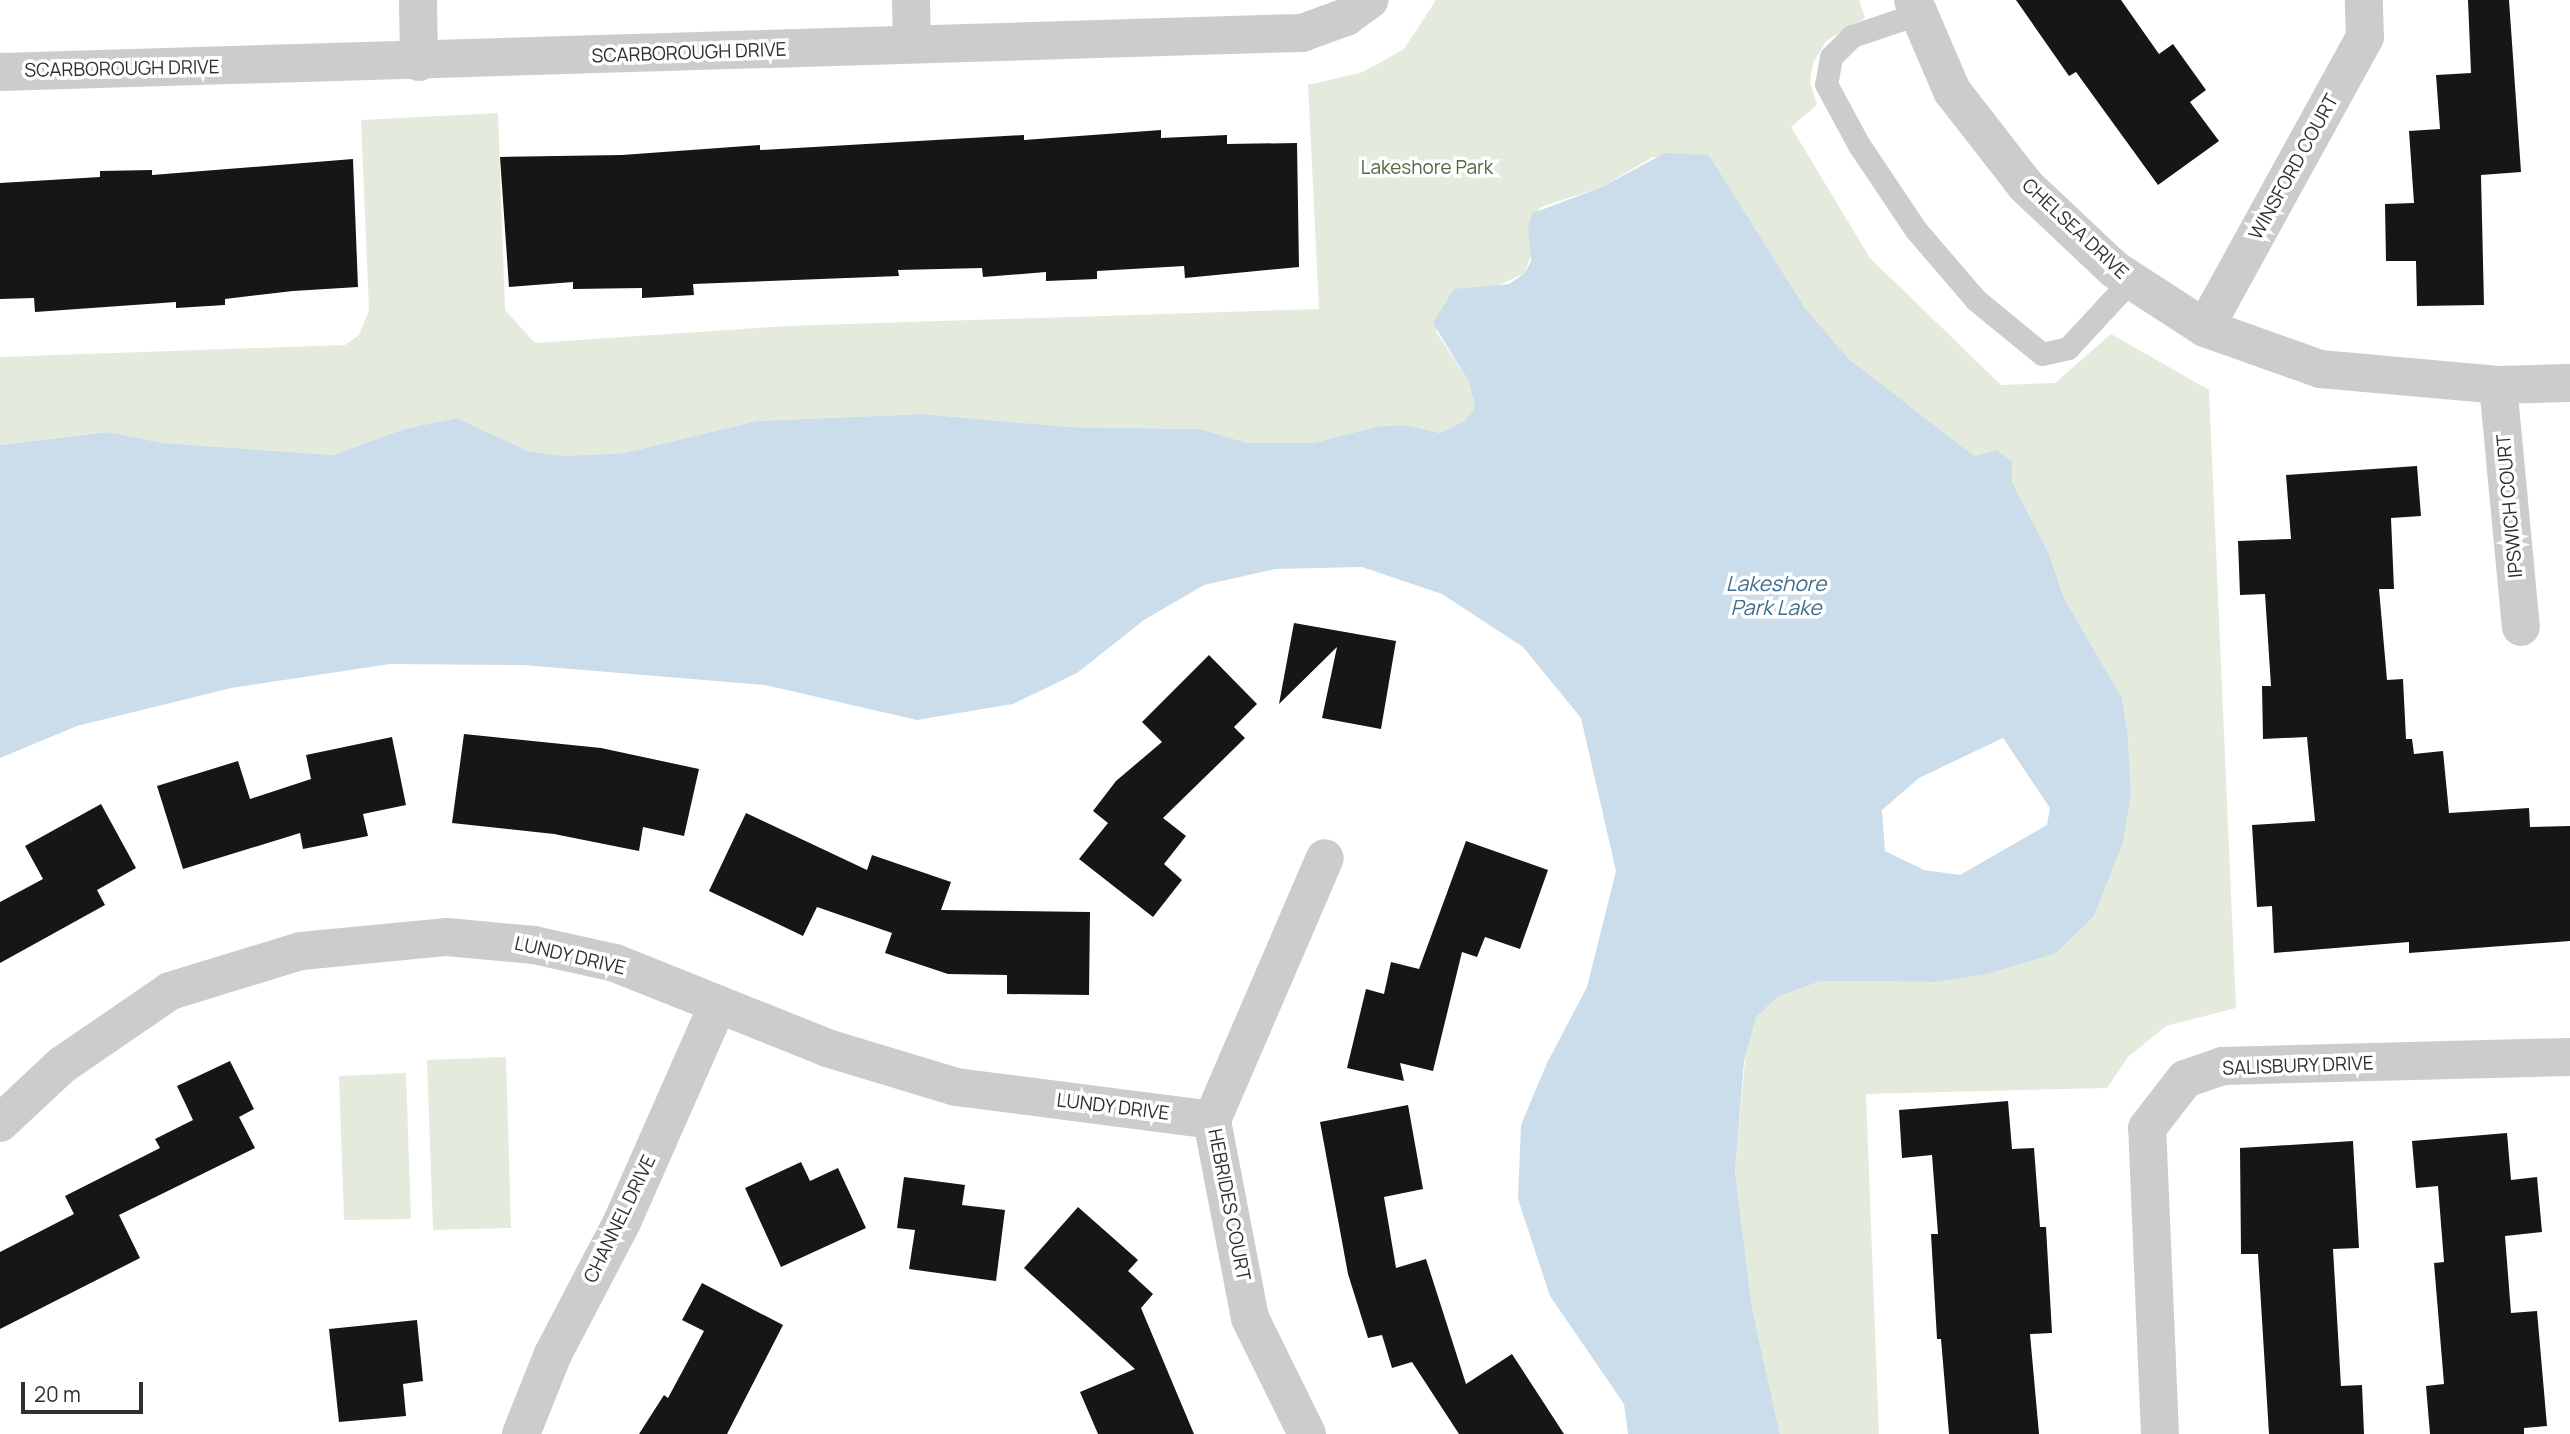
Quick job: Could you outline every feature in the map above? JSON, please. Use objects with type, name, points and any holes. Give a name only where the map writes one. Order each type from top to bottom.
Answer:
[{"type":"street","points":[[418,0],[419,62]]},
{"type":"street","points":[[911,0],[912,43]]},
{"type":"street","name":"SCARBOROUGH DRIVE","points":[[0,72],[419,62],[912,43],[1302,33],[1346,17],[1369,0]]},
{"type":"street","name":"WINSFORD COURT","points":[[2205,328],[2365,37],[2364,0]]},
{"type":"street","name":"CHELSEA DRIVE","points":[[1915,7],[1952,91],[2026,186],[2130,280],[2205,328],[2320,369],[2498,385],[2570,383]]},
{"type":"street","name":"IPSWICH COURT","points":[[2498,385],[2521,628]]},
{"type":"street","name":"HEBRIDES COURT","points":[[1307,1434],[1250,1318],[1212,1120],[1325,858]]},
{"type":"street","name":"LUNDY DRIVE","points":[[0,1123],[62,1065],[170,991],[301,951],[447,937],[534,944],[615,963],[827,1048],[956,1087],[1212,1120]]},
{"type":"street","name":"CHANNEL DRIVE","points":[[521,1434],[553,1354],[622,1222],[718,1004]]},
{"type":"street","name":"SALISBURY DRIVE","points":[[2160,1434],[2147,1128],[2185,1079],[2222,1066],[2570,1057]]},
{"type":"lane","points":[[1915,7],[1852,36],[1831,57],[1826,84],[1859,145],[1916,230],[1976,300],[2042,354],[2068,348],[2130,280]]},
{"type":"green space","name":"Lakeshore Park","points":[[1436,0],[1859,0],[1865,18],[1826,41],[1813,63],[1810,82],[1817,105],[1791,127],[1870,258],[2001,385],[2055,383],[2111,334],[2209,390],[2236,1008],[2166,1026],[2128,1057],[2107,1088],[1866,1094],[1879,1434],[1780,1434],[1752,1308],[1735,1172],[1747,1038],[1756,1017],[1779,996],[1799,985],[1820,981],[1935,982],[2131,793],[2128,736],[2122,698],[2064,598],[2049,554],[2012,482],[2012,461],[1997,450],[1974,456],[1849,359],[1805,308],[1709,155],[1653,157],[1602,187],[1541,207],[1528,226],[1532,251],[1525,273],[1497,286],[1436,331],[1469,382],[1475,407],[1464,421],[1440,433],[1405,425],[1380,426],[1313,443],[1248,443],[1199,429],[1068,427],[923,414],[757,421],[624,453],[563,456],[528,451],[457,418],[404,429],[333,455],[163,443],[106,432],[0,445],[0,357],[345,345],[359,335],[369,310],[361,120],[498,113],[505,310],[535,343],[786,326],[1319,309],[1308,85],[1363,72],[1404,49]]},
{"type":"green space","points":[[506,1057],[511,1228],[433,1230],[427,1060]]},
{"type":"green space","points":[[406,1073],[411,1219],[344,1220],[339,1076]]},
{"type":"water","name":"Lakeshore Park Lake","points":[[1665,153],[1709,155],[1805,308],[1849,359],[1974,456],[1997,450],[2012,461],[2012,482],[2049,554],[2064,598],[2122,698],[2128,736],[2131,793],[2123,842],[2094,916],[2056,953],[1987,974],[1935,982],[1820,981],[1779,996],[1756,1017],[1744,1061],[1735,1172],[1752,1308],[1780,1434],[1628,1434],[1624,1404],[1550,1296],[1518,1199],[1521,1125],[1547,1063],[1587,987],[1616,871],[1581,718],[1523,647],[1442,594],[1362,567],[1275,569],[1204,585],[1144,620],[1077,673],[1013,704],[917,720],[765,685],[523,665],[390,664],[231,688],[77,726],[0,758],[0,445],[107,432],[163,443],[333,455],[404,429],[457,418],[528,451],[563,456],[624,453],[757,421],[923,414],[1068,427],[1199,429],[1248,443],[1313,443],[1380,426],[1405,425],[1440,433],[1464,421],[1475,407],[1469,382],[1433,323],[1454,289],[1509,284],[1525,273],[1531,261],[1528,226],[1533,213],[1602,187]],"holes":[[[2003,738],[2050,808],[2047,825],[1960,875],[1924,870],[1885,851],[1882,810],[1919,778]]]},
{"type":"building","points":[[2016,0],[2121,0],[2159,54],[2173,44],[2206,90],[2190,102],[2219,141],[2158,185],[2076,72],[2069,76]]},
{"type":"building","points":[[2468,0],[2509,0],[2521,172],[2481,175],[2484,305],[2417,306],[2416,261],[2386,261],[2385,204],[2414,203],[2409,131],[2440,129],[2436,75],[2471,73]]},
{"type":"building","points":[[1161,130],[1161,138],[1227,135],[1227,144],[1297,143],[1299,267],[1185,278],[1184,266],[1097,271],[1097,279],[1046,281],[1046,272],[983,277],[982,268],[898,270],[899,276],[693,284],[694,295],[642,298],[642,288],[573,289],[573,282],[509,287],[500,157],[622,155],[760,145],[760,150],[1024,135],[1024,140]]},
{"type":"building","points":[[353,159],[358,287],[293,291],[225,299],[225,305],[176,308],[176,302],[35,312],[34,298],[0,299],[0,183],[100,177],[100,171],[152,170],[152,175]]},
{"type":"building","points":[[2417,466],[2421,516],[2391,518],[2394,589],[2379,589],[2387,680],[2403,679],[2406,739],[2412,739],[2414,754],[2443,751],[2449,813],[2529,808],[2530,827],[2570,826],[2570,941],[2409,953],[2409,942],[2274,953],[2272,906],[2257,907],[2252,825],[2315,821],[2307,737],[2263,739],[2262,686],[2271,686],[2265,594],[2240,595],[2238,541],[2291,539],[2286,475]]},
{"type":"building","points":[[1294,623],[1396,641],[1381,729],[1322,718],[1337,647],[1279,704]]},
{"type":"building","points":[[1209,655],[1257,704],[1234,727],[1245,738],[1163,818],[1186,836],[1164,864],[1182,880],[1153,917],[1079,859],[1108,823],[1093,811],[1116,781],[1162,742],[1142,722]]},
{"type":"building","points":[[464,734],[601,748],[699,769],[684,836],[643,827],[639,851],[554,834],[452,823]]},
{"type":"building","points":[[392,737],[406,805],[363,814],[368,836],[303,849],[300,833],[183,869],[157,786],[238,761],[250,799],[311,779],[306,755]]},
{"type":"building","points":[[101,804],[136,868],[97,890],[105,905],[0,963],[0,902],[43,879],[25,846]]},
{"type":"building","points":[[746,813],[867,870],[872,855],[951,882],[941,910],[1090,912],[1089,995],[1007,994],[1007,975],[948,974],[885,953],[892,933],[817,907],[803,936],[709,891]]},
{"type":"building","points":[[1466,841],[1548,870],[1520,949],[1485,937],[1477,957],[1462,952],[1433,1071],[1400,1063],[1404,1081],[1347,1068],[1366,989],[1384,994],[1391,962],[1419,969]]},
{"type":"building","points":[[230,1061],[254,1109],[239,1117],[255,1148],[119,1215],[140,1258],[0,1329],[0,1252],[74,1214],[65,1196],[160,1148],[155,1139],[193,1120],[177,1086]]},
{"type":"building","points":[[2008,1101],[2012,1149],[2034,1148],[2040,1227],[2046,1227],[2052,1333],[2030,1334],[2039,1434],[1949,1434],[1941,1339],[1937,1339],[1931,1234],[1938,1234],[1932,1155],[1902,1158],[1899,1110]]},
{"type":"building","points":[[1408,1105],[1423,1189],[1384,1197],[1396,1268],[1426,1259],[1466,1384],[1512,1354],[1564,1434],[1459,1434],[1412,1362],[1392,1368],[1382,1335],[1368,1338],[1348,1274],[1320,1122]]},
{"type":"building","points":[[2507,1133],[2511,1180],[2537,1177],[2542,1232],[2505,1236],[2511,1313],[2537,1311],[2547,1426],[2524,1428],[2524,1434],[2430,1434],[2426,1386],[2444,1384],[2434,1263],[2444,1262],[2438,1186],[2416,1188],[2412,1141]]},
{"type":"building","points":[[2353,1141],[2359,1248],[2333,1249],[2341,1386],[2362,1385],[2364,1434],[2269,1434],[2258,1254],[2241,1254],[2240,1148]]},
{"type":"building","points":[[801,1162],[810,1181],[838,1168],[866,1228],[781,1267],[745,1188]]},
{"type":"building","points":[[904,1177],[965,1185],[962,1205],[1005,1210],[996,1281],[909,1269],[915,1230],[897,1228]]},
{"type":"building","points":[[1078,1207],[1138,1260],[1128,1271],[1153,1294],[1141,1308],[1194,1434],[1098,1434],[1080,1392],[1135,1369],[1024,1268]]},
{"type":"building","points":[[702,1283],[783,1325],[727,1434],[639,1434],[664,1395],[668,1398],[704,1331],[682,1320]]},
{"type":"building","points":[[417,1320],[423,1381],[403,1384],[406,1416],[339,1422],[329,1329]]}]
